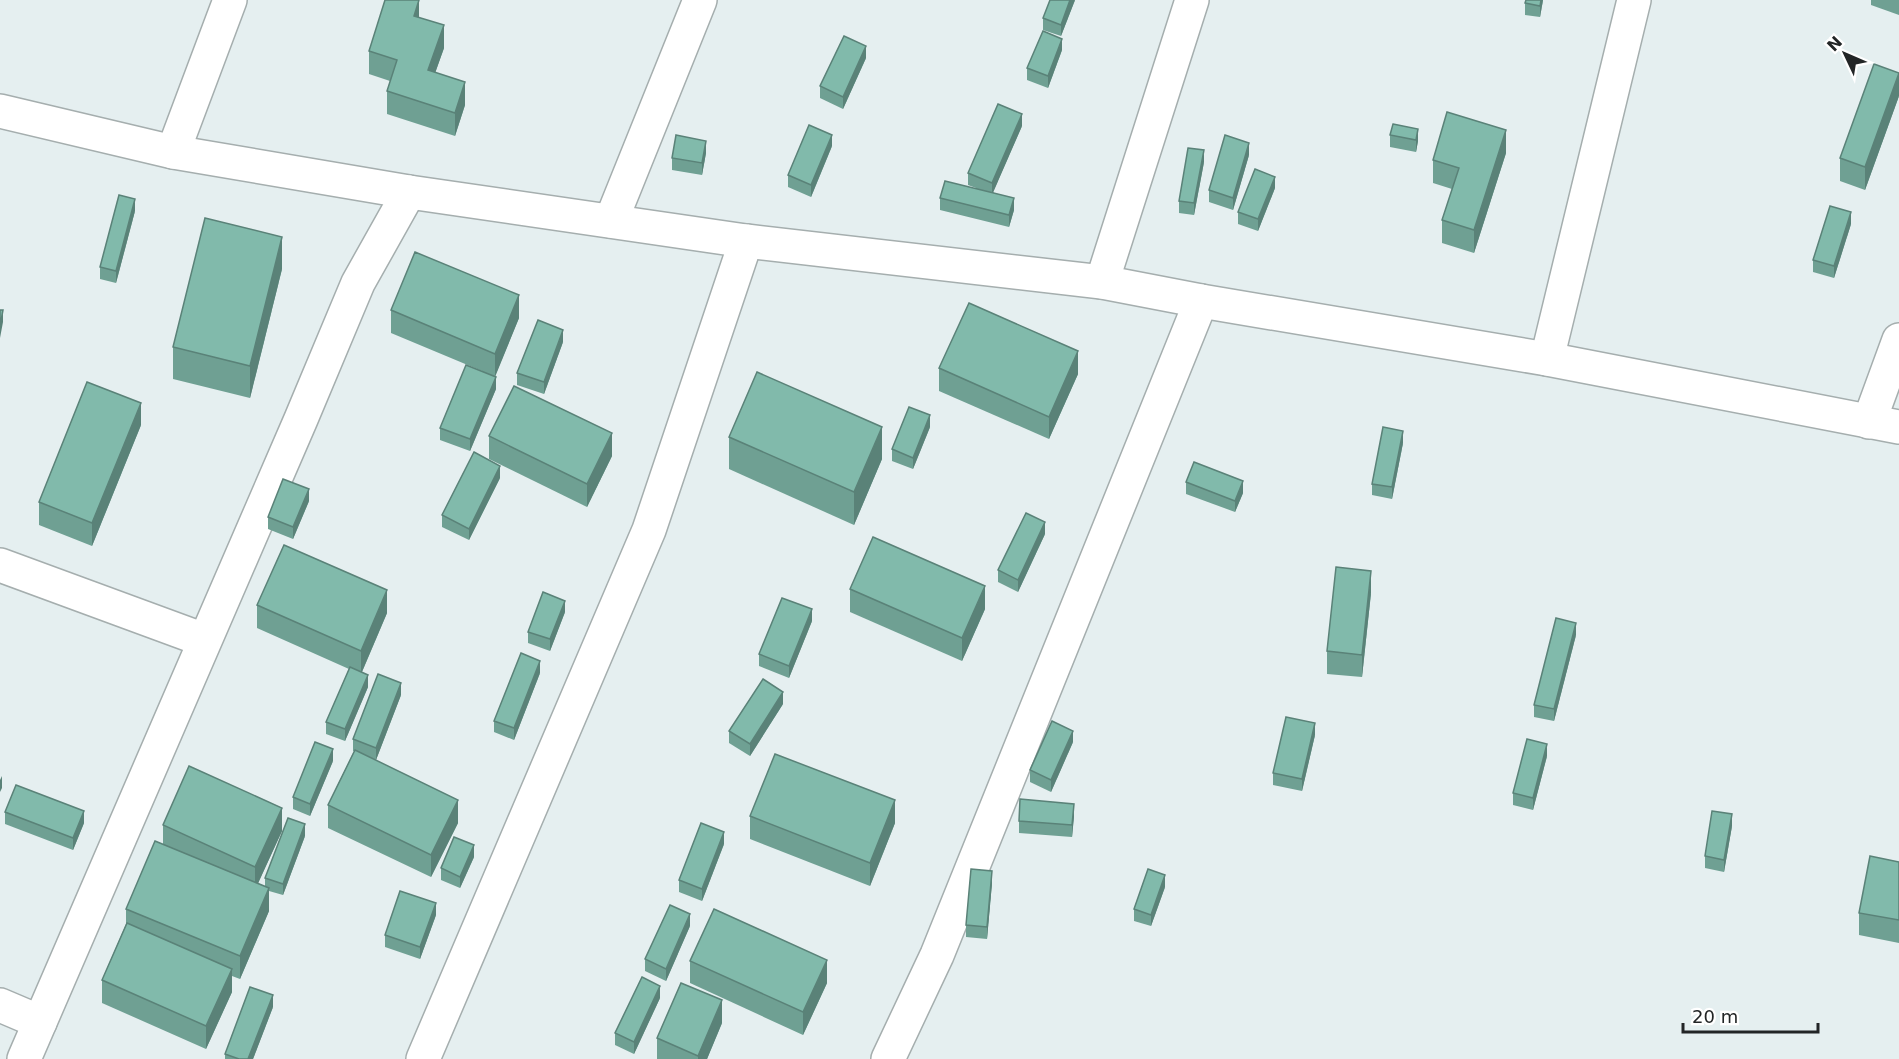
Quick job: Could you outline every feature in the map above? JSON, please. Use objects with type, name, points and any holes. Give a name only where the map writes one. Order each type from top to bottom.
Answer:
[{"type":"street","points":[[173,152],[230,0]]},
{"type":"street","points":[[611,220],[700,0]]},
{"type":"street","points":[[1102,282],[1192,0]]},
{"type":"street","points":[[1547,359],[1634,0]]},
{"type":"street","points":[[0,111],[173,152],[410,192],[746,241],[1102,282],[1201,301],[1547,359],[1884,424],[1899,340]]},
{"type":"street","points":[[24,1059],[358,283],[410,192]]},
{"type":"street","points":[[423,1059],[649,530],[746,241]]},
{"type":"street","points":[[888,1059],[936,955],[1201,301]]},
{"type":"street","points":[[0,565],[204,640]]},
{"type":"street","points":[[0,1005],[40,1022]]},
{"type":"building","points":[[385,0],[419,0],[414,16],[444,25],[428,70],[465,82],[455,113],[387,91],[397,60],[369,51]]},
{"type":"building","points":[[1050,0],[1070,0],[1061,25],[1043,18]]},
{"type":"building","points":[[1526,0],[1541,0],[1540,6],[1525,3]]},
{"type":"building","points":[[1043,31],[1062,39],[1048,76],[1027,68]]},
{"type":"building","points":[[844,36],[866,46],[843,97],[820,86]]},
{"type":"building","points":[[1874,64],[1899,73],[1865,167],[1840,158]]},
{"type":"building","points":[[998,104],[1022,114],[992,183],[968,173]]},
{"type":"building","points":[[1447,112],[1506,130],[1474,230],[1442,220],[1459,168],[1433,160]]},
{"type":"building","points":[[1393,124],[1418,129],[1416,140],[1390,135]]},
{"type":"building","points":[[809,125],[832,135],[811,185],[788,175]]},
{"type":"building","points":[[676,135],[706,141],[702,163],[672,158]]},
{"type":"building","points":[[1225,135],[1249,143],[1233,198],[1209,190]]},
{"type":"building","points":[[1188,148],[1204,150],[1194,203],[1179,201]]},
{"type":"building","points":[[1255,169],[1275,177],[1258,219],[1238,212]]},
{"type":"building","points":[[945,181],[1014,198],[1009,215],[940,198]]},
{"type":"building","points":[[119,195],[135,199],[116,271],[100,267]]},
{"type":"building","points":[[1830,206],[1851,212],[1834,266],[1813,260]]},
{"type":"building","points":[[205,218],[282,237],[250,366],[173,347]]},
{"type":"building","points":[[415,252],[519,295],[495,354],[391,310]]},
{"type":"building","points":[[969,303],[1078,351],[1049,417],[939,368]]},
{"type":"building","points":[[0,310],[3,310],[0,326]]},
{"type":"building","points":[[538,320],[563,330],[544,382],[517,373]]},
{"type":"building","points":[[466,365],[496,377],[470,439],[440,428]]},
{"type":"building","points":[[757,372],[882,427],[854,492],[729,437]]},
{"type":"building","points":[[87,382],[141,403],[92,523],[39,502]]},
{"type":"building","points":[[514,386],[612,433],[587,484],[489,436]]},
{"type":"building","points":[[909,407],[930,415],[913,458],[892,449]]},
{"type":"building","points":[[1383,427],[1403,431],[1392,487],[1372,484]]},
{"type":"building","points":[[474,452],[500,466],[469,529],[442,515]]},
{"type":"building","points":[[1194,462],[1243,481],[1235,501],[1186,482]]},
{"type":"building","points":[[283,479],[309,489],[293,527],[268,517]]},
{"type":"building","points":[[1026,513],[1045,522],[1018,580],[998,570]]},
{"type":"building","points":[[873,537],[985,586],[962,638],[850,589]]},
{"type":"building","points":[[284,545],[387,590],[361,651],[257,605]]},
{"type":"building","points":[[1336,567],[1371,571],[1362,655],[1327,651]]},
{"type":"building","points":[[543,592],[565,601],[550,639],[528,632]]},
{"type":"building","points":[[782,598],[812,609],[789,666],[759,654]]},
{"type":"building","points":[[1556,618],[1576,623],[1554,709],[1534,705]]},
{"type":"building","points":[[521,653],[540,661],[514,728],[494,721]]},
{"type":"building","points":[[350,667],[368,675],[345,729],[326,722]]},
{"type":"building","points":[[378,674],[401,683],[376,748],[353,739]]},
{"type":"building","points":[[763,679],[783,692],[750,744],[729,731]]},
{"type":"building","points":[[1286,717],[1315,723],[1302,779],[1273,773]]},
{"type":"building","points":[[1052,721],[1073,731],[1051,780],[1030,770]]},
{"type":"building","points":[[1527,739],[1547,744],[1533,798],[1513,793]]},
{"type":"building","points":[[315,742],[333,749],[310,804],[293,797]]},
{"type":"building","points":[[355,750],[458,800],[431,855],[328,805]]},
{"type":"building","points":[[775,754],[895,800],[870,863],[750,816]]},
{"type":"building","points":[[189,766],[282,808],[255,867],[163,825]]},
{"type":"building","points":[[16,785],[84,811],[73,838],[5,812]]},
{"type":"building","points":[[1020,799],[1074,804],[1072,825],[1019,821]]},
{"type":"building","points":[[1712,811],[1732,814],[1724,860],[1705,856]]},
{"type":"building","points":[[288,818],[305,824],[283,884],[265,878]]},
{"type":"building","points":[[701,823],[724,832],[702,889],[679,880]]},
{"type":"building","points":[[454,837],[474,845],[460,877],[441,868]]},
{"type":"building","points":[[155,841],[269,888],[240,956],[126,909]]},
{"type":"building","points":[[1870,856],[1899,862],[1899,920],[1859,913]]},
{"type":"building","points":[[971,869],[992,871],[987,927],[966,925]]},
{"type":"building","points":[[1148,869],[1165,875],[1151,915],[1134,909]]},
{"type":"building","points":[[400,891],[436,903],[420,947],[385,935]]},
{"type":"building","points":[[670,905],[690,914],[666,969],[645,959]]},
{"type":"building","points":[[714,909],[827,960],[803,1012],[690,961]]},
{"type":"building","points":[[127,923],[232,969],[206,1026],[102,980]]},
{"type":"building","points":[[642,977],[660,986],[634,1042],[615,1033]]},
{"type":"building","points":[[681,983],[722,1000],[698,1056],[657,1038]]},
{"type":"building","points":[[250,987],[273,995],[248,1059],[239,1059],[225,1054]]}]
